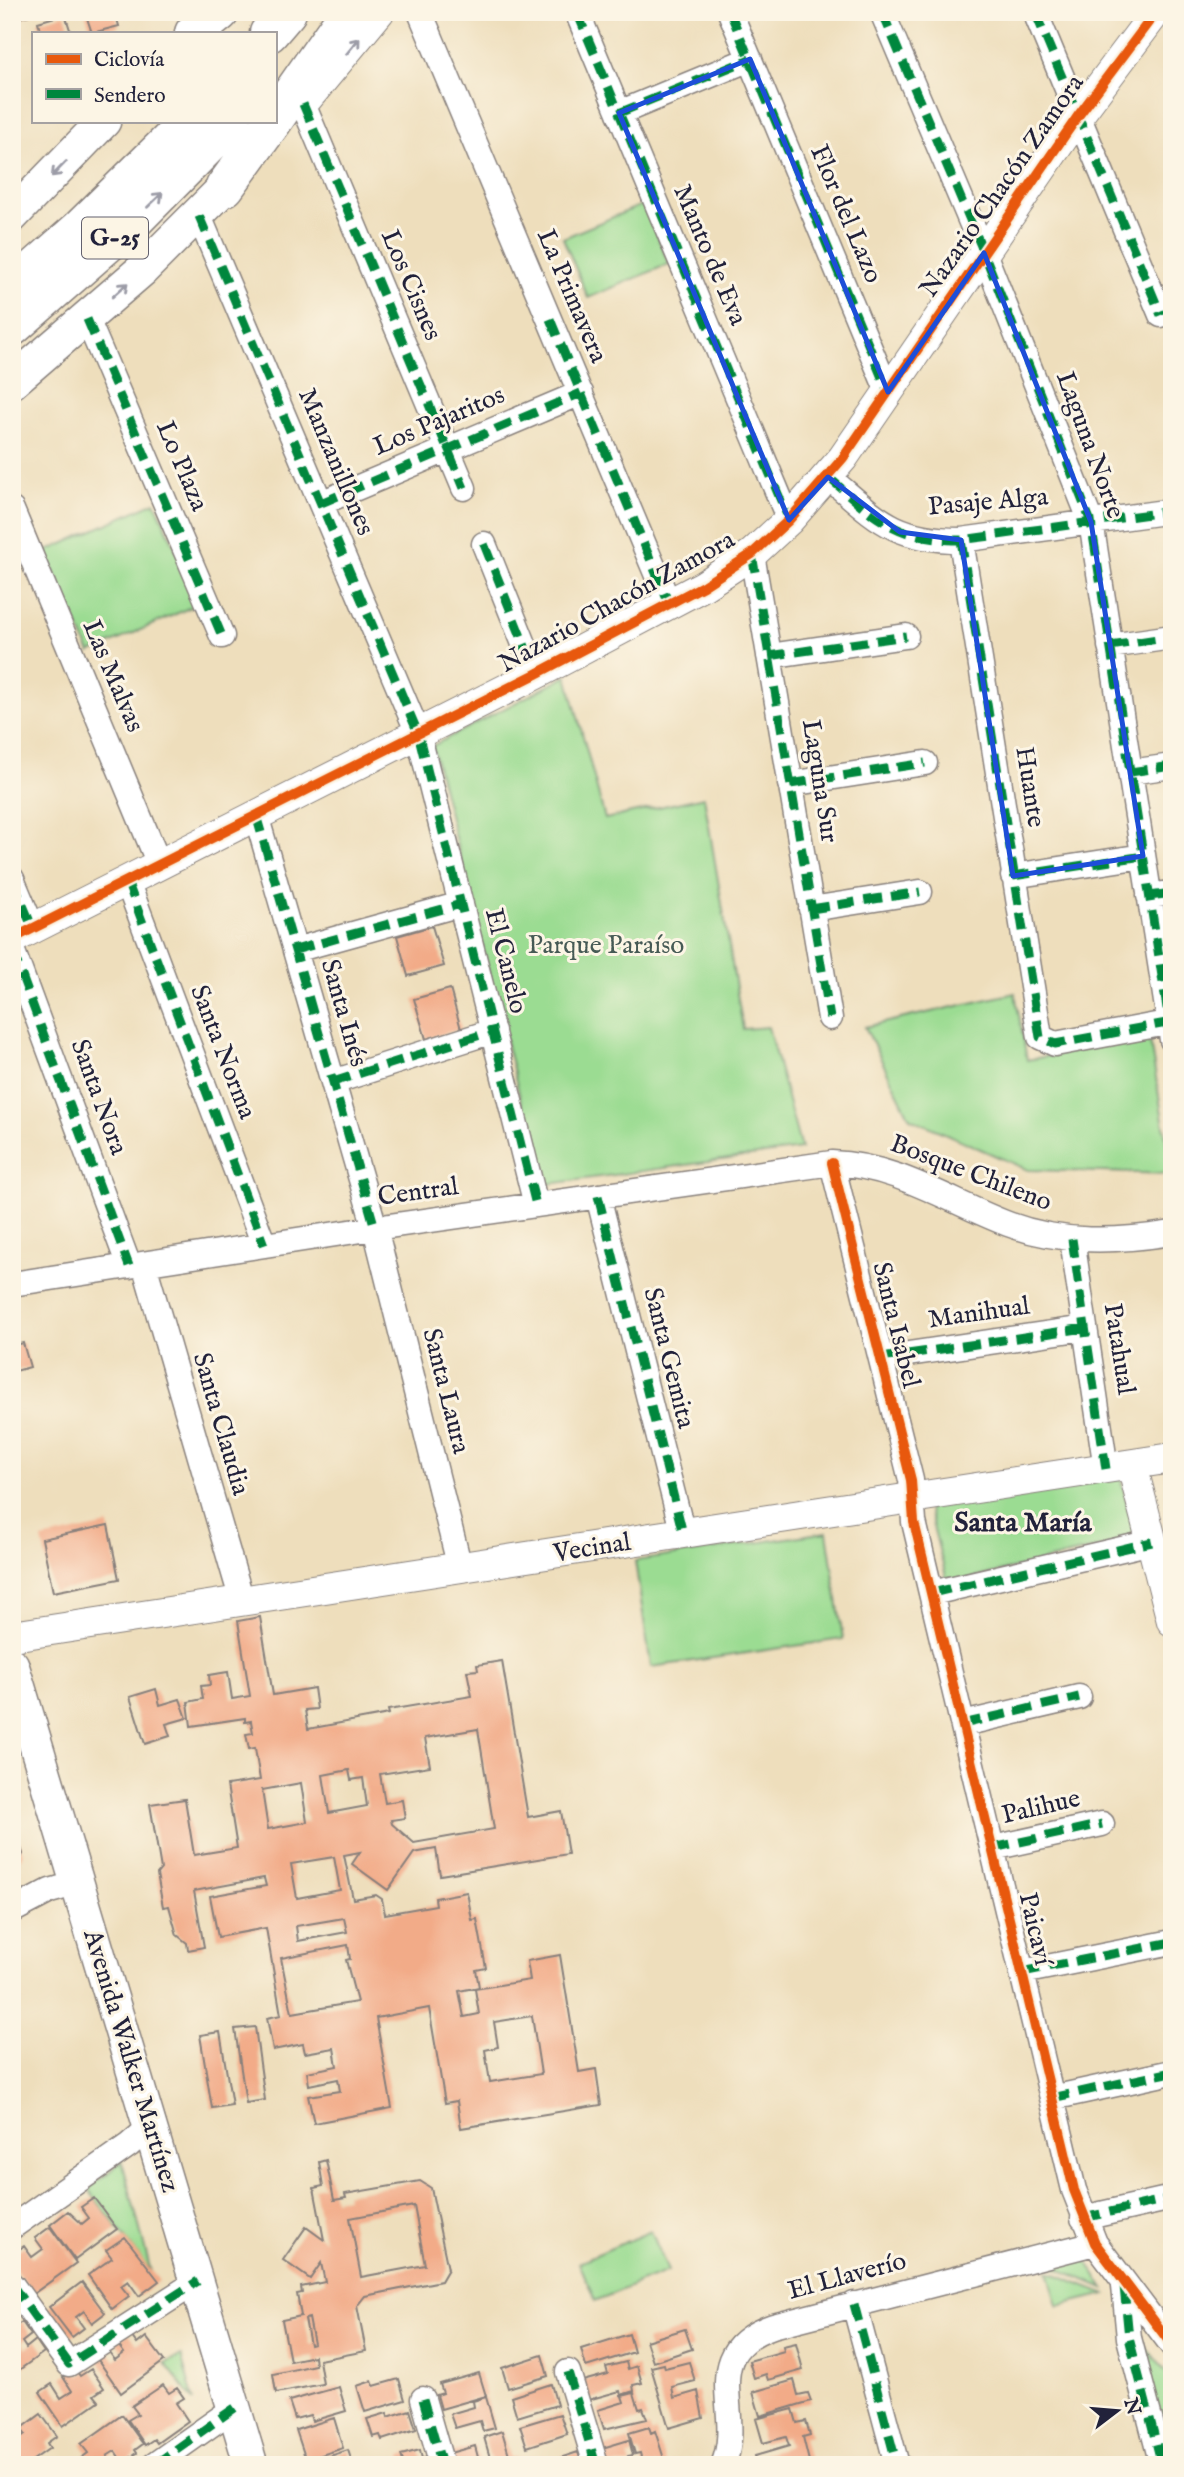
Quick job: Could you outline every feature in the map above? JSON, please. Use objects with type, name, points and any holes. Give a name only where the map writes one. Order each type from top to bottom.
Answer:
[{"type":"main road","points":[[270,32],[287,12]]},
{"type":"main road","points":[[276,72],[327,12]]},
{"type":"main road","points":[[12,382],[87,319],[199,215],[225,187],[284,114],[349,12]]},
{"type":"main road","points":[[12,216],[103,122]]},
{"type":"main road","name":"G-25","points":[[12,289],[79,229],[189,122]]},
{"type":"main road","name":"G-25","points":[[12,327],[133,221],[231,122]]},
{"type":"main road","name":"Avenida Walker Martínez","points":[[12,1665],[253,2462]]},
{"type":"street","points":[[284,114],[379,12]]},
{"type":"street","name":"La Primavera","points":[[420,12],[669,604]]},
{"type":"street","name":"Manto de Eva","points":[[577,12],[789,520]]},
{"type":"street","name":"Flor del Lazo","points":[[730,12],[888,392]]},
{"type":"street","name":"Laguna Norte","points":[[882,12],[984,253],[1091,522],[1143,856],[1160,895],[1171,1028]]},
{"type":"street","points":[[1035,12],[1161,315]]},
{"type":"street","name":"Nazario Chacón Zamora","points":[[19,939],[159,864],[536,674],[669,604],[752,554],[789,520],[828,477],[1078,116],[1156,12]]},
{"type":"street","points":[[619,113],[750,59]]},
{"type":"street","name":"Los Cisnes","points":[[284,114],[464,488]]},
{"type":"street","name":"Manzanillones","points":[[199,215],[418,733]]},
{"type":"street","name":"Lo Plaza","points":[[87,319],[222,636]]},
{"type":"street","name":"Los Pajaritos","points":[[321,503],[581,393]]},
{"type":"street","name":"Pasaje Alga","points":[[828,477],[900,532],[930,540],[961,540],[1172,511]]},
{"type":"street","name":"Las Malvas","points":[[12,510],[159,864]]},
{"type":"street","name":"Huante","points":[[961,540],[1038,1031],[1044,1041],[1055,1044],[1171,1028]]},
{"type":"street","points":[[485,544],[536,674]]},
{"type":"street","name":"Laguna Sur","points":[[752,554],[830,1018]]},
{"type":"street","points":[[769,656],[906,636]]},
{"type":"street","points":[[1110,646],[1172,637]]},
{"type":"street","name":"El Canelo","points":[[418,733],[536,1205]]},
{"type":"street","points":[[790,784],[925,764]]},
{"type":"street","points":[[1130,772],[1172,766]]},
{"type":"street","name":"Santa Inés","points":[[256,815],[375,1228]]},
{"type":"street","points":[[1013,876],[1143,856]]},
{"type":"street","name":"Santa Nora","points":[[12,879],[19,939],[136,1265]]},
{"type":"street","name":"Santa Norma","points":[[127,881],[264,1245]]},
{"type":"street","points":[[811,909],[920,892]]},
{"type":"street","points":[[295,950],[461,904]]},
{"type":"street","points":[[333,1082],[493,1031]]},
{"type":"street","name":"Central","points":[[12,1284],[598,1195],[832,1163]]},
{"type":"street","name":"Bosque Chileno","points":[[832,1163],[869,1166],[1006,1223],[1072,1239],[1128,1240],[1172,1233]]},
{"type":"street","name":"Santa Isabel","points":[[832,1163],[911,1479],[913,1499]]},
{"type":"street","name":"Santa Gemita","points":[[598,1195],[683,1534]]},
{"type":"street","name":"Santa Laura","points":[[375,1228],[460,1568]]},
{"type":"street","name":"Patahual","points":[[1072,1239],[1085,1328],[1119,1467]]},
{"type":"street","name":"Santa Claudia","points":[[136,1265],[242,1601]]},
{"type":"street","name":"Manihual","points":[[881,1358],[1085,1328]]},
{"type":"street","name":"Vecinal","points":[[12,1636],[1172,1458]]},
{"type":"street","points":[[1119,1467],[1152,1542],[1172,1621]]},
{"type":"street","name":"Paicaví","points":[[913,1499],[915,1522],[1083,2218],[1095,2243],[1124,2286],[1167,2333]]},
{"type":"street","points":[[932,1593],[1152,1542]]},
{"type":"street","points":[[963,1724],[1079,1697]]},
{"type":"street","name":"Palihue","points":[[993,1848],[1101,1824]]},
{"type":"street","points":[[12,1911],[50,1891],[78,1883]]},
{"type":"street","points":[[1023,1972],[1172,1942]]},
{"type":"street","points":[[1052,2098],[1172,2072]]},
{"type":"street","points":[[12,2227],[129,2145],[151,2126]]},
{"type":"street","points":[[1083,2218],[1172,2199]]},
{"type":"street","name":"El Llaverío","points":[[723,2465],[729,2437],[726,2371],[738,2348],[764,2329],[1095,2243]]},
{"type":"street","points":[[12,2285],[69,2364],[198,2281]]},
{"type":"street","points":[[1124,2286],[1129,2338],[1164,2458]]},
{"type":"street","points":[[854,2304],[897,2465]]},
{"type":"street","points":[[568,2372],[596,2465]]},
{"type":"street","points":[[423,2399],[442,2465]]},
{"type":"street","points":[[154,2465],[236,2407]]},
{"type":"highlighted area","points":[[750,59],[888,392],[984,253],[1091,522],[1143,856],[1013,876],[961,540],[900,532],[828,477],[789,520],[619,113]]},
{"type":"green space","points":[[644,204],[669,264],[588,298],[563,238]]},
{"type":"green space","points":[[155,502],[200,603],[90,653],[45,552]]},
{"type":"green space","name":"Parque Paraíso","points":[[567,676],[605,819],[704,797],[743,1029],[768,1027],[801,1149],[542,1185],[432,746]]},
{"type":"green space","points":[[1015,993],[1027,1060],[1149,1036],[1172,1174],[1028,1170],[910,1118],[865,1027]]},
{"type":"green space","points":[[1120,1476],[1136,1539],[948,1584],[928,1507]]},
{"type":"green space","points":[[827,1532],[843,1639],[651,1667],[635,1561]]},
{"type":"green space","points":[[122,2161],[151,2272],[88,2189]]},
{"type":"green space","points":[[651,2231],[668,2271],[595,2301],[579,2262]]},
{"type":"green space","points":[[1083,2255],[1104,2288],[1047,2264]]},
{"type":"green space","points":[[1048,2271],[1106,2294],[1058,2306]]},
{"type":"green space","points":[[1139,2339],[1172,2379],[1172,2444],[1165,2446]]},
{"type":"green space","points":[[181,2356],[194,2401],[165,2363]]},
{"type":"building","points":[[12,12],[37,12],[37,13],[12,20]]},
{"type":"building","points":[[85,12],[115,12],[119,26],[92,32]]},
{"type":"building","points":[[65,14],[71,32],[41,32],[38,22]]},
{"type":"building","points":[[432,926],[444,966],[408,976],[397,936]]},
{"type":"building","points":[[450,989],[461,1029],[426,1039],[414,999]]},
{"type":"building","points":[[23,1343],[30,1367],[12,1372],[12,1346]]},
{"type":"building","points":[[108,1525],[119,1579],[53,1592],[42,1539]]},
{"type":"building","points":[[260,1617],[273,1695],[314,1688],[317,1709],[305,1710],[308,1729],[389,1714],[388,1710],[472,1696],[467,1671],[478,1670],[477,1665],[502,1661],[528,1817],[561,1811],[568,1854],[440,1875],[436,1849],[414,1853],[388,1890],[352,1864],[360,1852],[344,1855],[353,1899],[376,1895],[382,1899],[385,1914],[436,1905],[435,1898],[467,1892],[472,1920],[477,1919],[486,1968],[476,1970],[479,1987],[459,1991],[464,2017],[479,2014],[475,1989],[530,1980],[527,1961],[560,1955],[579,2072],[596,2069],[601,2105],[461,2128],[457,2101],[445,2103],[429,2008],[376,2018],[392,2108],[314,2123],[308,2096],[340,2091],[338,2079],[309,2085],[307,2072],[337,2066],[334,2048],[305,2053],[303,2044],[273,2050],[267,2018],[281,2015],[266,1928],[218,1937],[210,1896],[266,1886],[264,1878],[194,1891],[204,1947],[188,1950],[187,1943],[177,1935],[169,1906],[163,1907],[157,1874],[161,1869],[150,1804],[185,1799],[194,1855],[237,1848],[227,1785],[260,1780],[255,1748],[249,1749],[246,1734],[253,1733],[251,1721],[245,1722],[245,1718],[191,1726],[188,1702],[203,1699],[201,1686],[210,1685],[209,1675],[228,1672],[232,1699],[250,1696],[238,1621]],"holes":[[[478,1729],[494,1829],[414,1843],[392,1824],[391,1820],[405,1818],[402,1800],[385,1803],[380,1774],[430,1766],[425,1738]],[[349,1770],[351,1780],[363,1778],[367,1806],[329,1813],[323,1775]],[[301,1783],[307,1822],[268,1829],[262,1790]],[[334,1857],[340,1890],[297,1898],[291,1864]],[[344,1918],[347,1932],[298,1941],[296,1926]],[[348,1945],[350,1959],[346,1960],[357,2002],[292,2013],[281,1958]],[[532,2016],[541,2074],[490,2082],[485,2050],[498,2047],[494,2022]]]},
{"type":"building","points":[[156,1689],[160,1705],[180,1699],[187,1718],[166,1724],[170,1736],[145,1744],[130,1697]]},
{"type":"building","points":[[12,1819],[23,1854],[12,1876]]},
{"type":"building","points":[[255,2027],[265,2100],[246,2103],[235,2029]]},
{"type":"building","points":[[220,2032],[232,2105],[212,2108],[200,2035]]},
{"type":"building","points":[[326,2160],[334,2200],[346,2198],[345,2194],[420,2181],[431,2188],[448,2269],[441,2281],[365,2296],[357,2306],[366,2351],[319,2360],[323,2384],[276,2393],[273,2374],[315,2365],[314,2356],[290,2361],[282,2320],[301,2316],[297,2294],[302,2293],[301,2287],[325,2282],[321,2263],[310,2279],[283,2260],[306,2227],[324,2240],[314,2188],[323,2186],[319,2162]],"holes":[[[414,2206],[425,2265],[361,2277],[350,2218]],[[309,2318],[314,2344],[310,2345],[305,2319]]]},
{"type":"building","points":[[94,2198],[117,2229],[75,2260],[50,2225],[68,2211],[82,2224],[89,2218],[81,2207]]},
{"type":"building","points":[[50,2227],[76,2263],[33,2294],[12,2265],[12,2254],[24,2246],[32,2257],[43,2249],[35,2238]]},
{"type":"building","points":[[125,2237],[159,2281],[139,2296],[128,2281],[121,2286],[129,2296],[112,2309],[88,2275],[112,2258],[106,2250]]},
{"type":"building","points":[[82,2282],[105,2313],[92,2323],[84,2311],[76,2317],[84,2328],[72,2337],[49,2307]]},
{"type":"building","points":[[22,2322],[31,2335],[22,2342],[26,2348],[36,2340],[44,2352],[12,2375],[12,2328]]},
{"type":"building","points":[[685,2329],[692,2349],[653,2362],[646,2341]]},
{"type":"building","points":[[129,2333],[137,2344],[146,2337],[164,2361],[121,2393],[96,2357],[107,2349],[115,2360],[124,2353],[116,2342]]},
{"type":"building","points":[[629,2334],[634,2352],[586,2367],[581,2349]]},
{"type":"building","points":[[796,2343],[803,2370],[768,2380],[766,2374],[754,2378],[749,2361],[784,2351],[783,2346]]},
{"type":"building","points":[[542,2355],[548,2376],[508,2388],[502,2368]]},
{"type":"building","points":[[626,2362],[628,2369],[637,2366],[642,2383],[633,2385],[634,2391],[621,2395],[620,2391],[588,2400],[583,2381],[608,2374],[606,2367]]},
{"type":"building","points":[[689,2362],[695,2381],[672,2387],[674,2398],[698,2391],[703,2418],[669,2428],[651,2367],[664,2364],[665,2368]]},
{"type":"building","points":[[75,2369],[80,2376],[91,2369],[104,2388],[94,2395],[99,2401],[63,2426],[40,2392],[52,2384],[61,2398],[72,2391],[63,2377]]},
{"type":"building","points":[[479,2373],[486,2396],[441,2409],[437,2395],[443,2393],[440,2384]]},
{"type":"building","points":[[399,2379],[405,2400],[365,2412],[357,2386],[372,2381],[374,2386]]},
{"type":"building","points":[[794,2380],[798,2395],[808,2393],[811,2401],[760,2416],[753,2392]]},
{"type":"building","points":[[551,2384],[557,2405],[517,2417],[511,2397]]},
{"type":"building","points":[[163,2385],[169,2393],[177,2388],[184,2398],[176,2403],[188,2421],[157,2443],[154,2439],[145,2445],[128,2420],[138,2414],[132,2406]]},
{"type":"building","points":[[339,2387],[346,2411],[312,2421],[310,2415],[295,2419],[289,2401]]},
{"type":"building","points":[[634,2393],[639,2409],[643,2408],[647,2419],[604,2429],[598,2410],[624,2402],[622,2396]]},
{"type":"building","points":[[486,2397],[495,2428],[483,2431],[480,2421],[455,2428],[450,2414],[474,2407],[473,2401]]},
{"type":"building","points":[[12,2406],[23,2421],[12,2428]]},
{"type":"building","points":[[793,2409],[797,2423],[806,2421],[810,2435],[803,2437],[810,2465],[757,2465],[755,2456],[789,2446],[786,2437],[763,2443],[756,2419]]},
{"type":"building","points":[[410,2410],[416,2429],[382,2440],[380,2435],[373,2437],[367,2419],[387,2413],[388,2417]]},
{"type":"building","points":[[41,2414],[57,2436],[47,2443],[50,2448],[26,2465],[14,2465],[12,2444],[25,2434],[21,2429]]},
{"type":"building","points":[[560,2414],[567,2434],[527,2447],[520,2426]]},
{"type":"building","points":[[122,2415],[143,2444],[135,2450],[137,2453],[123,2463],[115,2451],[107,2456],[113,2465],[84,2465],[80,2459],[88,2453],[81,2444]]},
{"type":"building","points":[[334,2418],[343,2448],[306,2460],[296,2430]]},
{"type":"building","points":[[649,2427],[651,2433],[655,2431],[666,2465],[643,2465],[640,2453],[635,2454],[629,2433]]},
{"type":"building","points":[[502,2431],[510,2458],[515,2457],[517,2465],[492,2465],[484,2437]]},
{"type":"building","points":[[629,2440],[633,2455],[628,2456],[631,2465],[604,2465],[599,2449]]},
{"type":"building","points":[[475,2446],[480,2465],[453,2465],[450,2453]]},
{"type":"building","points":[[348,2450],[353,2465],[306,2464]]},
{"type":"building","points":[[420,2450],[422,2459],[431,2456],[433,2465],[404,2465],[401,2455]]},
{"type":"building","points":[[578,2452],[582,2465],[559,2465],[557,2459]]},
{"type":"marked path","points":[[197,12],[198,16]]},
{"type":"marked path","points":[[577,12],[789,520]]},
{"type":"marked path","points":[[730,12],[888,392]]},
{"type":"marked path","points":[[882,12],[984,253],[1091,522],[1172,1040]]},
{"type":"marked path","points":[[1035,12],[1161,315]]},
{"type":"marked path","points":[[619,113],[750,59]]},
{"type":"marked path","points":[[303,104],[464,488]]},
{"type":"marked path","points":[[199,216],[418,733],[536,1205]]},
{"type":"marked path","points":[[87,319],[222,636]]},
{"type":"marked path","points":[[550,319],[669,604]]},
{"type":"marked path","points":[[321,503],[581,393]]},
{"type":"marked path","points":[[828,477],[887,524],[918,536],[938,539],[961,540],[1172,511]]},
{"type":"marked path","points":[[961,540],[1040,1037],[1055,1044],[1172,1022]]},
{"type":"marked path","points":[[484,544],[536,674]]},
{"type":"marked path","points":[[752,554],[830,1018]]},
{"type":"marked path","points":[[769,656],[906,636]]},
{"type":"marked path","points":[[1110,646],[1172,637]]},
{"type":"marked path","points":[[790,784],[925,763]]},
{"type":"marked path","points":[[1130,772],[1172,766]]},
{"type":"marked path","points":[[256,815],[375,1228]]},
{"type":"marked path","points":[[1013,876],[1143,856]]},
{"type":"marked path","points":[[12,879],[33,929]]},
{"type":"marked path","points":[[127,881],[264,1245]]},
{"type":"marked path","points":[[811,909],[920,892]]},
{"type":"marked path","points":[[1149,896],[1172,893]]},
{"type":"marked path","points":[[295,950],[461,904]]},
{"type":"marked path","points":[[12,949],[129,1266]]},
{"type":"marked path","points":[[333,1082],[493,1031]]},
{"type":"marked path","points":[[598,1196],[683,1534]]},
{"type":"marked path","points":[[1072,1239],[1106,1469]]},
{"type":"marked path","points":[[881,1358],[1085,1328]]},
{"type":"marked path","points":[[932,1593],[1152,1542]]},
{"type":"marked path","points":[[963,1724],[1079,1697]]},
{"type":"marked path","points":[[993,1848],[1102,1824]]},
{"type":"marked path","points":[[1022,1972],[1172,1942]]},
{"type":"marked path","points":[[1052,2098],[1172,2072]]},
{"type":"marked path","points":[[1083,2218],[1172,2198]]},
{"type":"marked path","points":[[12,2285],[69,2364],[198,2281]]},
{"type":"marked path","points":[[1124,2286],[1129,2338],[1162,2465]]},
{"type":"marked path","points":[[854,2304],[897,2465]]},
{"type":"marked path","points":[[568,2372],[596,2465]]},
{"type":"marked path","points":[[423,2399],[442,2465]]},
{"type":"marked path","points":[[154,2465],[236,2407]]},
{"type":"cycle path","points":[[12,939],[536,674],[703,586],[752,554],[789,520],[843,458],[1078,116],[1156,12]]},
{"type":"cycle path","points":[[832,1163],[911,1480],[914,1522],[1074,2190],[1095,2243],[1172,2345]]},
{"type":"district","name":"Santa María","points":[[1023,1523]]}]
